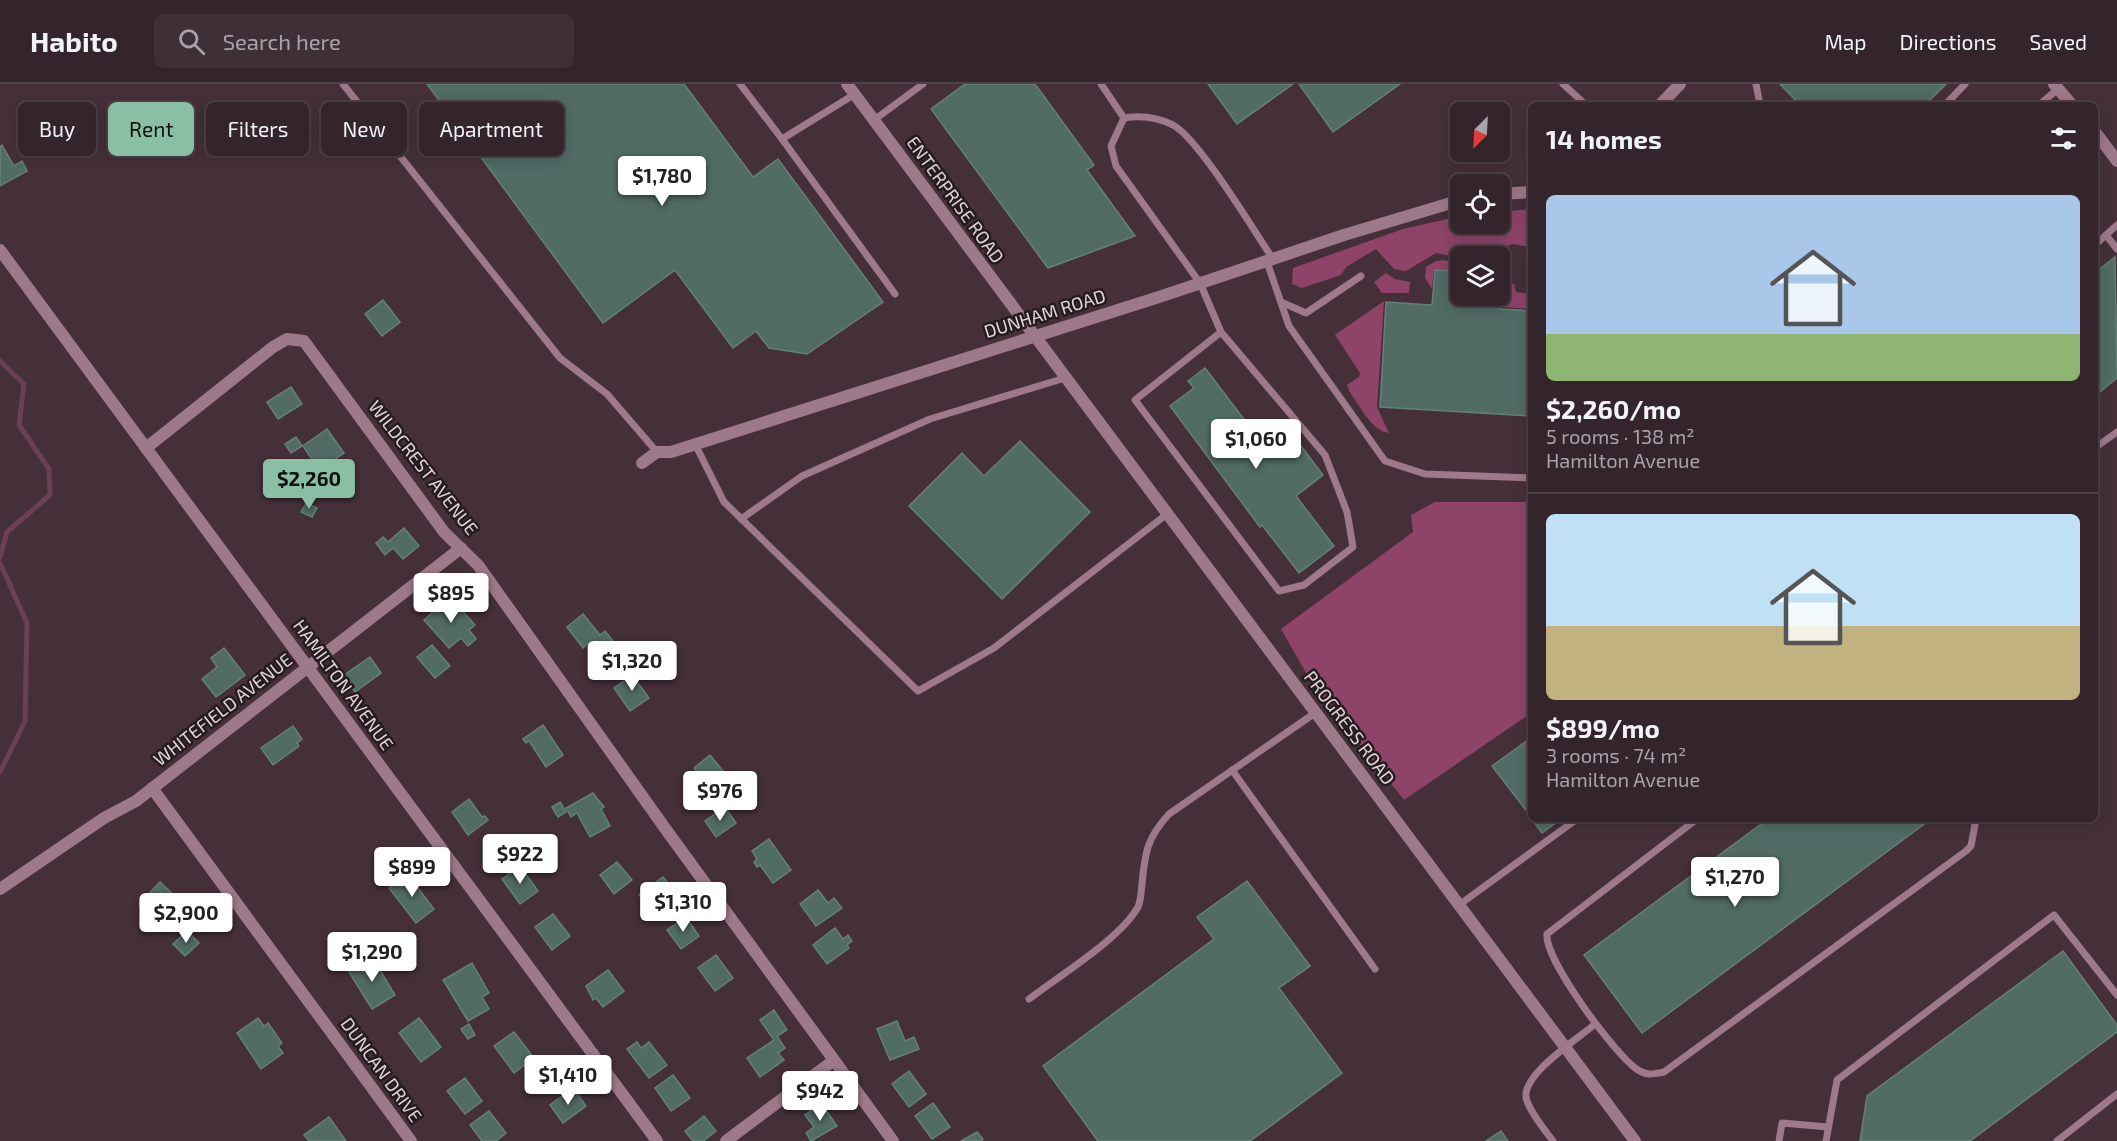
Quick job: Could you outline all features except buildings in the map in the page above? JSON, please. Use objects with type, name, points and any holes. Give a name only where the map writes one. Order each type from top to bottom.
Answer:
[{"type":"street","points":[[1663,102],[1680,84]]},
{"type":"street","points":[[2056,86],[2069,102]]},
{"type":"street","name":"ENTERPRISE ROAD","points":[[851,89],[1034,337]]},
{"type":"street","points":[[2098,136],[2117,160]]},
{"type":"street","points":[[1510,193],[1528,192]]},
{"type":"street","name":"DUNHAM ROAD","points":[[642,463],[657,452],[671,452],[1450,203]]},
{"type":"street","name":"HAMILTON AVENUE","points":[[0,250],[657,1141]]},
{"type":"street","name":"PROGRESS ROAD","points":[[1034,337],[1635,1141]]},
{"type":"street","name":"WILDCREST AVENUE","points":[[146,448],[273,347],[287,339],[304,341],[444,532],[478,565],[833,1061],[893,1141]]},
{"type":"street","name":"WHITEFIELD AVENUE","points":[[0,889],[152,788],[461,548]]},
{"type":"street","name":"DUNCAN DRIVE","points":[[152,788],[411,1141]]},
{"type":"street","points":[[726,1141],[833,1061]]},
{"type":"lane","points":[[343,84],[560,358],[607,394],[657,452]]},
{"type":"lane","points":[[740,84],[895,294]]},
{"type":"lane","points":[[874,120],[923,84]]},
{"type":"lane","points":[[1101,84],[1124,118]]},
{"type":"lane","points":[[1563,84],[1583,102]]},
{"type":"lane","points":[[1756,84],[1759,102]]},
{"type":"lane","points":[[1947,102],[1965,84]]},
{"type":"lane","points":[[2042,102],[2056,86]]},
{"type":"lane","points":[[782,139],[851,89]]},
{"type":"lane","points":[[1124,118],[1143,115],[1175,126],[1196,147],[1270,260],[1289,326],[1385,461],[1425,474],[1528,478]]},
{"type":"lane","points":[[1124,118],[1111,146],[1116,166],[1200,284],[1221,332],[1325,456],[1347,512],[1353,548],[1304,585],[1279,591],[1135,400],[1221,332]]},
{"type":"lane","points":[[2098,242],[2117,225]]},
{"type":"lane","points":[[2106,235],[2117,249]]},
{"type":"lane","points":[[1281,302],[1306,312],[1361,276]]},
{"type":"lane","points":[[741,519],[802,476],[930,419],[1065,378]]},
{"type":"lane","points":[[2098,446],[2117,432]]},
{"type":"lane","points":[[695,444],[724,502],[918,691],[994,648],[1167,514]]},
{"type":"lane","points":[[1029,999],[1120,930],[1140,904],[1145,852],[1153,832],[1169,814],[1315,713]]},
{"type":"lane","points":[[1232,770],[1376,969]]},
{"type":"lane","points":[[1459,905],[1573,822]]},
{"type":"lane","points":[[1693,822],[1547,934],[1546,942],[1552,957],[1595,1024],[1636,1070],[1648,1076],[1664,1072],[1966,851],[1971,846],[1975,822]]},
{"type":"lane","points":[[1826,1141],[1838,1080],[2054,915],[2117,995]]},
{"type":"lane","points":[[1552,1141],[1526,1100],[1526,1086],[1533,1075],[1595,1024]]},
{"type":"lane","points":[[2057,1141],[2117,1094]]},
{"type":"lane","points":[[1779,1141],[1782,1123],[1828,1127]]},
{"type":"shaded area","points":[[1528,209],[1528,246],[1513,244],[1507,246],[1450,246],[1450,256],[1436,253],[1406,271],[1394,269],[1376,249],[1346,267],[1341,275],[1302,288],[1292,284],[1293,268],[1403,229],[1450,218],[1450,234],[1510,234],[1510,211]]},
{"type":"shaded area","points":[[1436,261],[1450,262],[1450,271],[1434,270],[1432,289],[1425,278],[1426,267]]},
{"type":"shaded area","points":[[1386,273],[1395,279],[1410,282],[1409,293],[1382,293],[1374,282]]},
{"type":"shaded area","points":[[1510,284],[1514,284],[1516,292],[1528,294],[1528,309],[1502,307],[1510,306]]},
{"type":"shaded area","points":[[1384,301],[1377,407],[1389,433],[1371,422],[1349,391],[1347,385],[1359,377],[1360,373],[1335,335]]},
{"type":"shaded area","points":[[1435,502],[1528,502],[1528,715],[1404,800],[1313,685],[1281,629],[1413,532],[1411,515]]},
{"type":"waterway","points":[[0,361],[24,384],[19,425],[49,469],[50,495],[7,532],[0,557]]},
{"type":"waterway","points":[[0,563],[27,623],[25,721],[0,772]]}]
